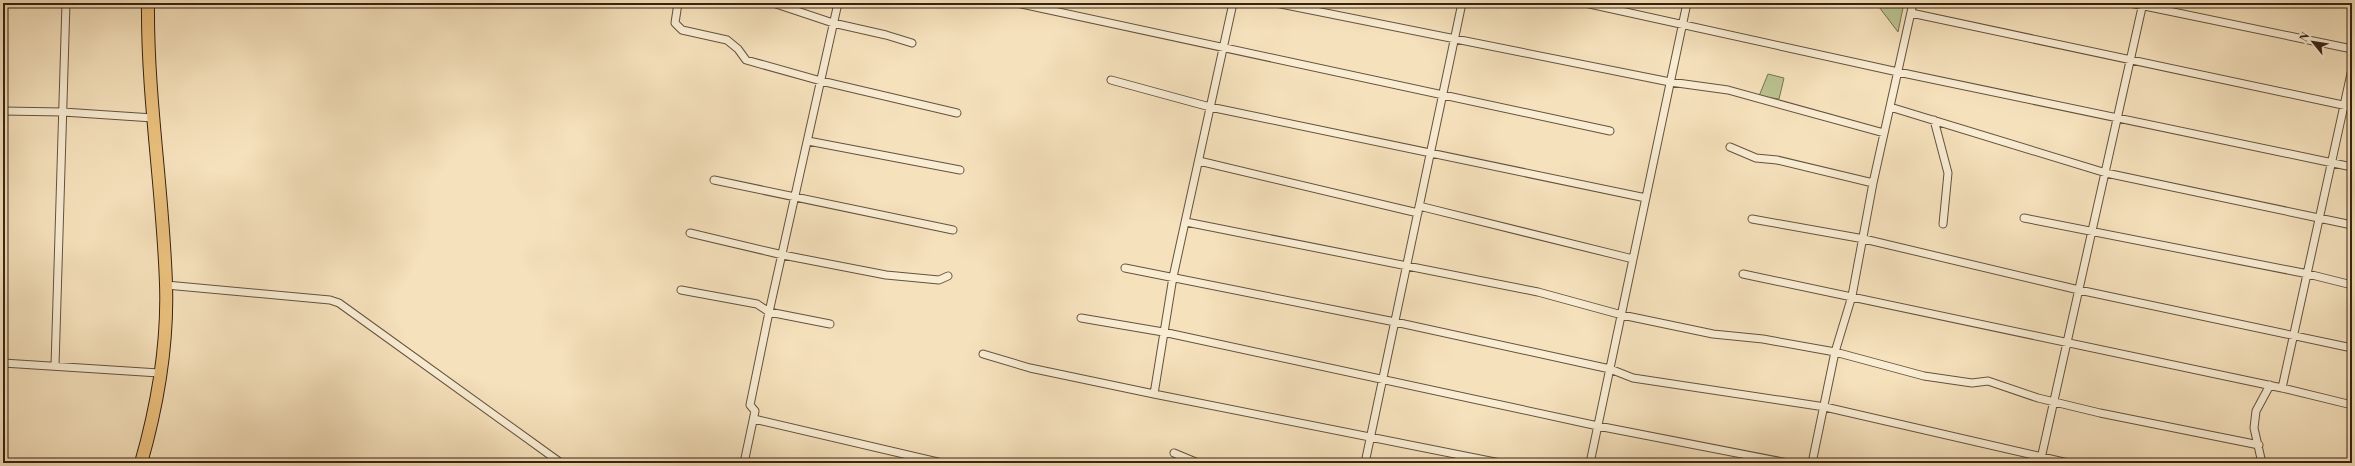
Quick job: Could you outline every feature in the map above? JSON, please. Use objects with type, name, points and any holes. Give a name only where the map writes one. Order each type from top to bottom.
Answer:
[{"type":"highway","points":[[142,463],[153,422],[159,373],[166,285],[153,118],[148,3]]},
{"type":"street","points":[[55,366],[66,3]]},
{"type":"street","points":[[678,3],[675,23],[682,30],[727,40],[738,49],[746,60],[821,81],[957,113]]},
{"type":"street","points":[[773,3],[834,23],[886,35],[912,43]]},
{"type":"street","points":[[744,463],[755,411],[750,405],[769,312],[783,255],[838,3]]},
{"type":"street","points":[[1018,3],[1442,96],[1610,131]]},
{"type":"street","points":[[1154,394],[1163,332],[1174,277],[1233,3]]},
{"type":"street","points":[[1276,3],[1670,82],[1728,90],[1884,133]]},
{"type":"street","points":[[1365,463],[1395,322],[1405,266],[1462,3]]},
{"type":"street","points":[[1585,3],[1682,23],[1898,72],[2352,167]]},
{"type":"street","points":[[1590,463],[1687,3]]},
{"type":"street","points":[[1812,463],[1825,407],[1835,352],[1852,296],[1864,239],[1873,183],[1913,3]]},
{"type":"street","points":[[2130,3],[2142,4],[2352,49]]},
{"type":"street","points":[[2041,460],[2093,232],[2142,4]]},
{"type":"street","points":[[1911,13],[2352,107]]},
{"type":"street","points":[[2282,388],[2352,69]]},
{"type":"street","points":[[1111,80],[1210,107],[1646,198]]},
{"type":"street","points":[[1890,107],[2106,173],[2352,225]]},
{"type":"street","points":[[3,111],[63,112],[153,118]]},
{"type":"street","points":[[1934,120],[1948,174],[1943,224]]},
{"type":"street","points":[[808,140],[960,170]]},
{"type":"street","points":[[1730,147],[1756,158],[1777,160],[1873,183]]},
{"type":"street","points":[[1199,161],[1418,209],[1633,259]]},
{"type":"street","points":[[714,180],[953,230]]},
{"type":"street","points":[[2024,218],[2308,274],[2352,285]]},
{"type":"street","points":[[1752,219],[1864,239],[2079,290],[2352,348]]},
{"type":"street","points":[[1186,222],[1538,292],[1622,315],[1713,334],[1763,339],[1835,352],[1924,376],[1972,383],[1988,381],[2054,402],[2259,445]]},
{"type":"street","points":[[690,232],[783,255],[886,275],[939,280],[948,276]]},
{"type":"street","points":[[1125,268],[1395,322],[1610,369],[1633,378],[1647,381],[1825,407],[2041,460],[2068,463]]},
{"type":"street","points":[[1742,274],[2270,385],[2352,405]]},
{"type":"street","points":[[166,285],[330,300],[338,303],[561,463]]},
{"type":"street","points":[[681,290],[757,304],[769,312],[830,324]]},
{"type":"street","points":[[1081,318],[1163,332],[1383,378],[1598,426],[1788,463]]},
{"type":"street","points":[[983,354],[1030,368],[1370,439],[1500,463]]},
{"type":"street","points":[[3,363],[159,373]]},
{"type":"street","points":[[2262,463],[2254,428],[2256,411],[2270,385]]},
{"type":"street","points":[[754,419],[918,460],[942,463]]},
{"type":"street","points":[[1174,453],[1198,463]]},
{"type":"green space","points":[[1876,3],[1904,3],[1898,32]]},
{"type":"green space","points":[[1768,74],[1784,78],[1779,99],[1759,96]]}]
